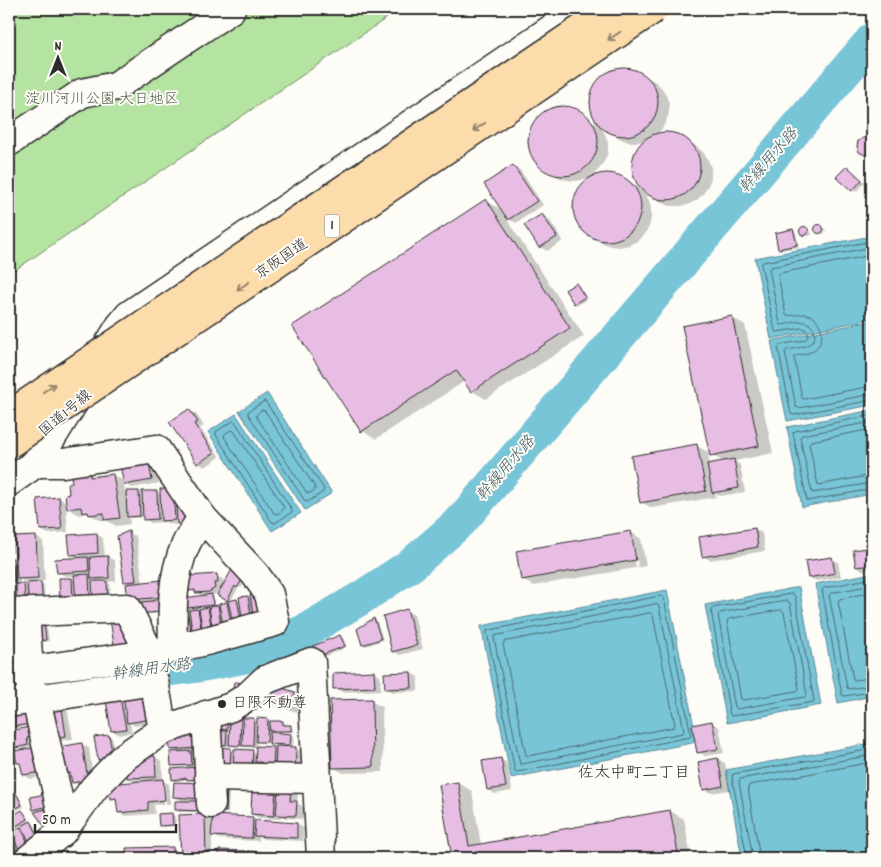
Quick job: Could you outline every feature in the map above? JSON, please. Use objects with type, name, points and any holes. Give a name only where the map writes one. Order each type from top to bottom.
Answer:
[{"type":"highway","name":"京阪国道","points":[[9,415],[611,9]]},
{"type":"highway","name":"京阪国道","points":[[9,444],[654,9]]},
{"type":"highway","name":"国道1号線","points":[[9,463],[124,366]]},
{"type":"street","points":[[9,142],[82,94],[116,86],[231,9]]},
{"type":"street","points":[[9,482],[36,463],[120,326],[129,315],[581,9]]},
{"type":"street","points":[[25,688],[156,664],[210,640],[275,622],[269,594],[256,574],[202,517],[156,449],[63,463],[36,463]]},
{"type":"street","points":[[163,730],[156,664],[172,604],[175,577],[186,544],[202,517]]},
{"type":"street","points":[[63,839],[25,688],[17,612],[127,608],[156,664]]},
{"type":"street","points":[[30,858],[63,839],[94,788],[124,757],[163,730],[231,707],[248,697],[265,680],[311,662],[321,858]]},
{"type":"street","points":[[206,715],[211,804]]},
{"type":"street","points":[[209,777],[317,779]]},
{"type":"green space","name":"淀川河川公園 大日地区","points":[[9,9],[400,9],[9,274]]},
{"type":"water","points":[[872,236],[872,319],[771,339],[755,258]]},
{"type":"water","points":[[872,321],[872,405],[787,421],[771,341]]},
{"type":"water","points":[[267,393],[332,493],[305,510],[239,411]]},
{"type":"water","points":[[872,410],[872,494],[802,507],[787,427]]},
{"type":"water","points":[[236,414],[301,513],[272,531],[208,432]]},
{"type":"water","points":[[872,573],[872,696],[838,703],[815,584]]},
{"type":"water","points":[[799,587],[821,705],[727,723],[705,605]]},
{"type":"water","points":[[667,590],[697,742],[511,778],[481,626]]},
{"type":"water","points":[[872,743],[872,858],[742,858],[726,770]]},
{"type":"building","points":[[617,68],[631,68],[643,73],[653,83],[658,95],[658,109],[653,121],[643,131],[631,136],[617,136],[605,131],[595,121],[590,109],[590,95],[595,83],[605,73]]},
{"type":"building","points":[[563,106],[582,112],[592,122],[598,141],[592,160],[582,170],[563,176],[544,170],[534,160],[528,141],[534,122],[544,112]]},
{"type":"building","points":[[659,132],[673,132],[685,137],[695,147],[700,159],[700,173],[695,185],[685,195],[673,200],[659,200],[647,195],[637,185],[632,173],[632,159],[637,147],[647,137]]},
{"type":"building","points":[[866,137],[872,140],[872,153],[865,155],[859,152],[857,147],[858,141]]},
{"type":"building","points":[[513,165],[537,201],[508,220],[484,184]]},
{"type":"building","points":[[847,166],[862,180],[852,191],[836,177]]},
{"type":"building","points":[[600,173],[614,173],[626,178],[636,188],[641,200],[641,214],[636,226],[626,236],[614,241],[600,241],[588,236],[578,226],[573,214],[573,200],[578,188],[588,178]]},
{"type":"building","points":[[486,199],[570,328],[471,392],[456,370],[361,432],[292,326]]},
{"type":"building","points":[[542,214],[557,237],[539,248],[524,225]]},
{"type":"building","points":[[819,225],[823,229],[819,233],[815,229]]},
{"type":"building","points":[[804,226],[809,231],[804,236],[799,231]]},
{"type":"building","points":[[793,229],[797,245],[778,249],[775,233]]},
{"type":"building","points":[[576,283],[585,297],[574,304],[565,290]]},
{"type":"building","points":[[732,316],[759,446],[710,456],[682,326]]},
{"type":"building","points":[[189,409],[198,422],[194,424],[214,453],[197,464],[169,422]]},
{"type":"building","points":[[697,444],[706,491],[640,503],[631,456]]},
{"type":"building","points":[[148,459],[152,480],[124,485],[120,465]]},
{"type":"building","points":[[734,459],[739,488],[712,493],[707,464]]},
{"type":"building","points":[[90,472],[90,477],[113,474],[120,518],[104,520],[104,513],[89,515],[88,512],[82,513],[81,507],[67,509],[65,495],[69,494],[68,484],[72,483],[71,475]]},
{"type":"building","points":[[160,489],[173,489],[175,520],[161,521]]},
{"type":"building","points":[[126,491],[139,491],[140,516],[127,517]]},
{"type":"building","points":[[142,491],[157,491],[158,519],[143,520]]},
{"type":"building","points":[[176,496],[186,508],[187,523],[177,524]]},
{"type":"building","points":[[59,497],[62,529],[40,530],[37,499]]},
{"type":"building","points":[[755,528],[758,547],[702,557],[699,537]]},
{"type":"building","points":[[9,531],[11,550],[9,550]]},
{"type":"building","points":[[129,531],[136,581],[124,582],[117,536]]},
{"type":"building","points":[[631,531],[636,560],[521,580],[516,551]]},
{"type":"building","points":[[97,533],[98,553],[70,555],[68,535]]},
{"type":"building","points":[[36,536],[38,578],[17,579],[15,537]]},
{"type":"building","points":[[872,547],[872,565],[856,567],[853,550]]},
{"type":"building","points":[[108,556],[109,578],[91,579],[90,557]]},
{"type":"building","points":[[88,557],[89,571],[57,573],[55,559]]},
{"type":"building","points":[[832,557],[835,573],[808,578],[805,561]]},
{"type":"building","points":[[9,558],[13,558],[14,582],[9,582]]},
{"type":"building","points":[[233,568],[245,575],[237,588],[235,586],[227,601],[217,595]]},
{"type":"building","points":[[89,574],[90,600],[76,601],[74,575]]},
{"type":"building","points":[[217,574],[218,583],[214,583],[215,588],[209,592],[195,593],[195,590],[189,591],[188,576]]},
{"type":"building","points":[[59,578],[72,578],[73,604],[60,604]]},
{"type":"building","points":[[162,580],[164,597],[128,600],[126,584]]},
{"type":"building","points":[[92,581],[107,581],[108,604],[93,604]]},
{"type":"building","points":[[41,582],[43,605],[29,606],[27,583]]},
{"type":"building","points":[[24,583],[26,607],[17,607],[16,584]]},
{"type":"building","points":[[212,594],[213,605],[179,609],[178,599]]},
{"type":"building","points":[[256,594],[266,618],[254,620],[250,595]]},
{"type":"building","points":[[248,596],[252,621],[243,623],[239,597]]},
{"type":"building","points":[[237,599],[242,625],[234,626],[228,601]]},
{"type":"building","points":[[161,600],[161,612],[134,614],[133,603]]},
{"type":"building","points":[[227,602],[232,628],[224,630],[219,604]]},
{"type":"building","points":[[218,605],[222,631],[213,632],[209,607]]},
{"type":"building","points":[[208,607],[212,632],[203,633],[199,609]]},
{"type":"building","points":[[198,609],[202,634],[193,636],[189,610]]},
{"type":"building","points":[[407,609],[417,645],[392,652],[383,616]]},
{"type":"building","points":[[187,611],[192,635],[183,636],[179,612]]},
{"type":"building","points":[[126,616],[130,643],[114,645],[110,619]]},
{"type":"building","points":[[374,618],[381,639],[362,645],[357,629]]},
{"type":"building","points":[[17,621],[23,666],[9,668],[9,622]]},
{"type":"building","points":[[44,624],[46,640],[34,642],[31,626]]},
{"type":"building","points":[[340,635],[345,646],[317,657],[313,646]]},
{"type":"building","points":[[374,671],[375,687],[333,689],[333,673]]},
{"type":"building","points":[[411,672],[412,688],[385,689],[384,673]]},
{"type":"building","points":[[234,682],[247,683],[247,689],[233,689]]},
{"type":"building","points":[[269,684],[295,692],[290,709],[264,701]]},
{"type":"building","points":[[148,691],[152,719],[127,723],[123,695]]},
{"type":"building","points":[[119,692],[126,729],[111,731],[105,694]]},
{"type":"building","points":[[372,699],[373,767],[332,768],[330,700]]},
{"type":"building","points":[[61,702],[66,736],[51,738],[45,705]]},
{"type":"building","points":[[29,709],[31,724],[10,727],[9,713]]},
{"type":"building","points":[[228,717],[227,730],[215,729]]},
{"type":"building","points":[[230,717],[241,718],[240,746],[229,745]]},
{"type":"building","points":[[243,718],[254,718],[253,746],[242,746]]},
{"type":"building","points":[[257,718],[268,719],[267,742],[256,742]]},
{"type":"building","points":[[270,721],[283,721],[283,725],[291,725],[291,731],[269,731]]},
{"type":"building","points":[[712,721],[718,749],[697,753],[692,725]]},
{"type":"building","points":[[33,726],[35,736],[27,738],[28,745],[15,748],[11,731]]},
{"type":"building","points":[[197,730],[198,748],[170,750],[169,736]]},
{"type":"building","points":[[214,731],[227,731],[226,745],[213,745]]},
{"type":"building","points":[[270,732],[291,734],[290,745],[269,744]]},
{"type":"building","points":[[109,735],[113,757],[98,760],[94,737]]},
{"type":"building","points":[[82,743],[88,780],[72,783],[70,773],[58,774],[53,748]]},
{"type":"building","points":[[256,746],[274,747],[273,769],[261,768],[261,762],[255,762]]},
{"type":"building","points":[[276,746],[296,747],[295,775],[275,774]]},
{"type":"building","points":[[37,747],[42,772],[23,775],[14,751]]},
{"type":"building","points":[[213,747],[231,748],[230,770],[212,763]]},
{"type":"building","points":[[234,749],[253,750],[252,765],[233,772]]},
{"type":"building","points":[[191,751],[192,765],[171,766],[170,752]]},
{"type":"building","points":[[155,756],[156,777],[127,778],[127,769],[134,769],[134,764],[141,763],[140,757]]},
{"type":"building","points":[[501,758],[506,787],[487,790],[482,761]]},
{"type":"building","points":[[718,758],[723,786],[703,790],[698,762]]},
{"type":"building","points":[[197,767],[198,779],[172,780],[171,769]]},
{"type":"building","points":[[9,777],[15,792],[9,794]]},
{"type":"building","points":[[163,779],[165,800],[148,802],[148,810],[118,813],[116,798],[111,799],[109,784]]},
{"type":"building","points":[[174,782],[203,783],[202,799],[173,797]]},
{"type":"building","points":[[458,782],[469,846],[670,810],[679,858],[452,858],[439,785]]},
{"type":"building","points":[[218,787],[227,787],[226,812],[217,812]]},
{"type":"building","points":[[252,789],[276,791],[274,816],[251,814]]},
{"type":"building","points":[[278,789],[291,789],[290,801],[297,801],[296,816],[276,815]]},
{"type":"building","points":[[16,793],[22,805],[9,812],[9,797]]},
{"type":"building","points":[[46,794],[48,806],[33,810],[30,797]]},
{"type":"building","points":[[175,801],[202,801],[202,811],[175,810]]},
{"type":"building","points":[[49,808],[53,825],[45,827],[34,812]]},
{"type":"building","points":[[22,810],[28,819],[9,830],[9,818]]},
{"type":"building","points":[[172,813],[173,825],[159,826],[158,814]]},
{"type":"building","points":[[205,814],[206,858],[181,858],[179,815]]},
{"type":"building","points":[[213,815],[253,817],[252,838],[211,836]]},
{"type":"building","points":[[255,820],[297,823],[297,838],[254,836]]},
{"type":"building","points":[[31,821],[40,840],[30,844],[22,826]]},
{"type":"building","points":[[21,827],[30,848],[20,852],[11,832]]},
{"type":"building","points":[[9,836],[19,855],[9,858]]},
{"type":"building","points":[[173,847],[173,858],[127,858],[126,848]]},
{"type":"building","points":[[219,850],[245,851],[244,858],[219,858]]},
{"type":"building","points":[[247,851],[297,854],[297,858],[247,858]]},
{"type":"waterway","name":"幹線用水路","points":[[119,676],[195,666],[243,657],[305,631],[361,598],[411,565],[461,521],[872,40]]},
{"type":"place","name":"日限不動尊","points":[[222,704]]},
{"type":"district","name":"佐太中町二丁目","points":[[634,773]]}]
